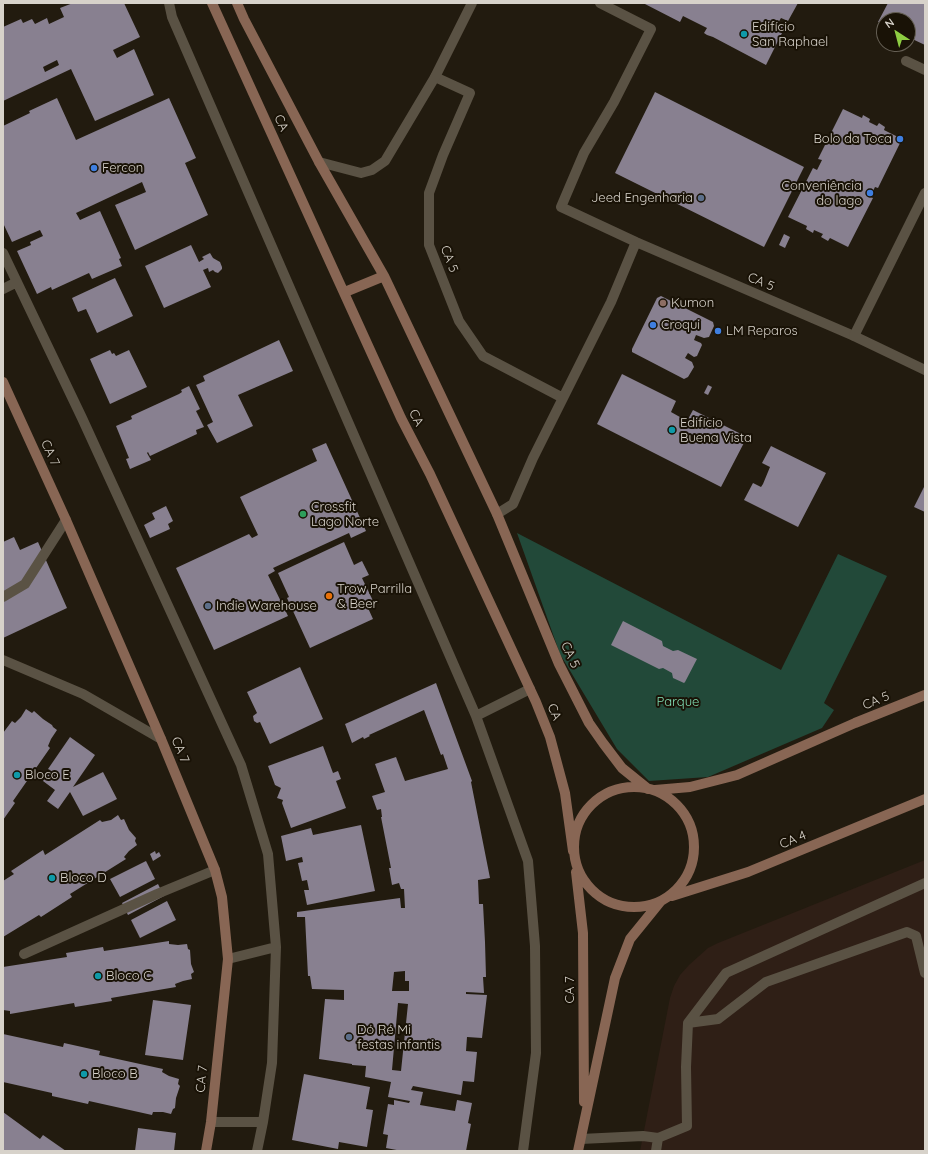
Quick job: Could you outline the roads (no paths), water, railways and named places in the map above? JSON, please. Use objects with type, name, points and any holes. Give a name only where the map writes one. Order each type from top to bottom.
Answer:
[{"type":"street","points":[[170,3],[172,17],[476,716],[528,861],[535,946],[536,1053],[523,1151]]},
{"type":"street","name":"CA","points":[[212,3],[345,292],[401,418],[430,474],[530,689],[550,737],[565,793],[573,854]]},
{"type":"street","name":"CA 5","points":[[237,3],[319,162],[384,276],[497,514],[559,664],[590,722],[603,743],[622,768],[652,790],[690,787],[737,775],[855,723],[925,695]]},
{"type":"street","points":[[319,162],[361,174],[372,170],[384,161],[435,77],[472,3]]},
{"type":"street","name":"CA 5","points":[[600,3],[651,29],[614,102],[584,153],[561,207],[636,242],[854,336],[925,370]]},
{"type":"street","points":[[906,61],[925,70]]},
{"type":"street","name":"CA 5","points":[[435,77],[470,93],[443,155],[429,193],[429,245],[459,321],[482,356],[564,398]]},
{"type":"street","points":[[854,336],[925,193]]},
{"type":"street","points":[[497,514],[513,504],[533,458],[611,302],[636,242]]},
{"type":"street","points":[[3,253],[82,418],[241,765],[268,854],[276,947],[272,1062],[257,1151]]},
{"type":"street","points":[[345,292],[384,276]]},
{"type":"street","points":[[3,289],[17,282]]},
{"type":"street","name":"CA 7","points":[[3,382],[66,520],[161,739],[215,870],[222,897],[228,959],[211,1122],[206,1151]]},
{"type":"street","points":[[3,597],[25,584],[66,520]]},
{"type":"street","points":[[3,660],[83,694],[161,739]]},
{"type":"street","points":[[476,716],[530,689]]},
{"type":"street","points":[[626,787],[652,790],[675,802],[689,822],[695,844],[691,868],[679,888],[664,900],[631,908],[602,900],[581,879],[573,854],[579,821],[598,798],[626,787]]},
{"type":"street","name":"CA 4","points":[[664,900],[748,872],[925,799]]},
{"type":"street","name":"CA 7","points":[[573,854],[583,933],[584,1123]]},
{"type":"street","points":[[24,954],[157,894],[215,870]]},
{"type":"street","points":[[581,1139],[643,1136],[658,1138],[687,1126],[686,1067],[688,1023],[726,973],[925,883]]},
{"type":"street","name":"CA 7","points":[[578,1151],[615,978],[630,939],[664,900]]},
{"type":"street","points":[[688,1023],[718,1019],[766,982],[907,932],[916,936],[925,973]]},
{"type":"street","points":[[228,959],[276,947]]},
{"type":"street","points":[[211,1122],[262,1122]]},
{"type":"street","points":[[656,1151],[658,1138]]},
{"type":"place","name":"Edifício San Raphael","points":[[744,34]]},
{"type":"place","name":"Bolo da Toca","points":[[900,139]]},
{"type":"place","name":"Fercon","points":[[94,168]]},
{"type":"place","name":"Conveniência do lago","points":[[870,193]]},
{"type":"place","name":"Jeed Engenharia","points":[[701,198]]},
{"type":"place","name":"Kumon","points":[[663,303]]},
{"type":"place","name":"Croqui","points":[[653,325]]},
{"type":"place","name":"LM Reparos","points":[[718,331]]},
{"type":"place","name":"Edifício Buena Vista","points":[[672,430]]},
{"type":"place","name":"Crossfit Lago Norte","points":[[303,514]]},
{"type":"place","name":"Trow Parrilla & Beer","points":[[329,596]]},
{"type":"place","name":"Indie Warehouse","points":[[208,606]]},
{"type":"place","name":"Bloco E","points":[[17,775]]},
{"type":"place","name":"Bloco D","points":[[52,878]]},
{"type":"place","name":"Bloco C","points":[[98,976]]},
{"type":"place","name":"Dó Ré Mi festas infantis","points":[[349,1037]]},
{"type":"place","name":"Bloco B","points":[[84,1074]]},
{"type":"park label","name":"Parque","points":[[678,702]]}]
